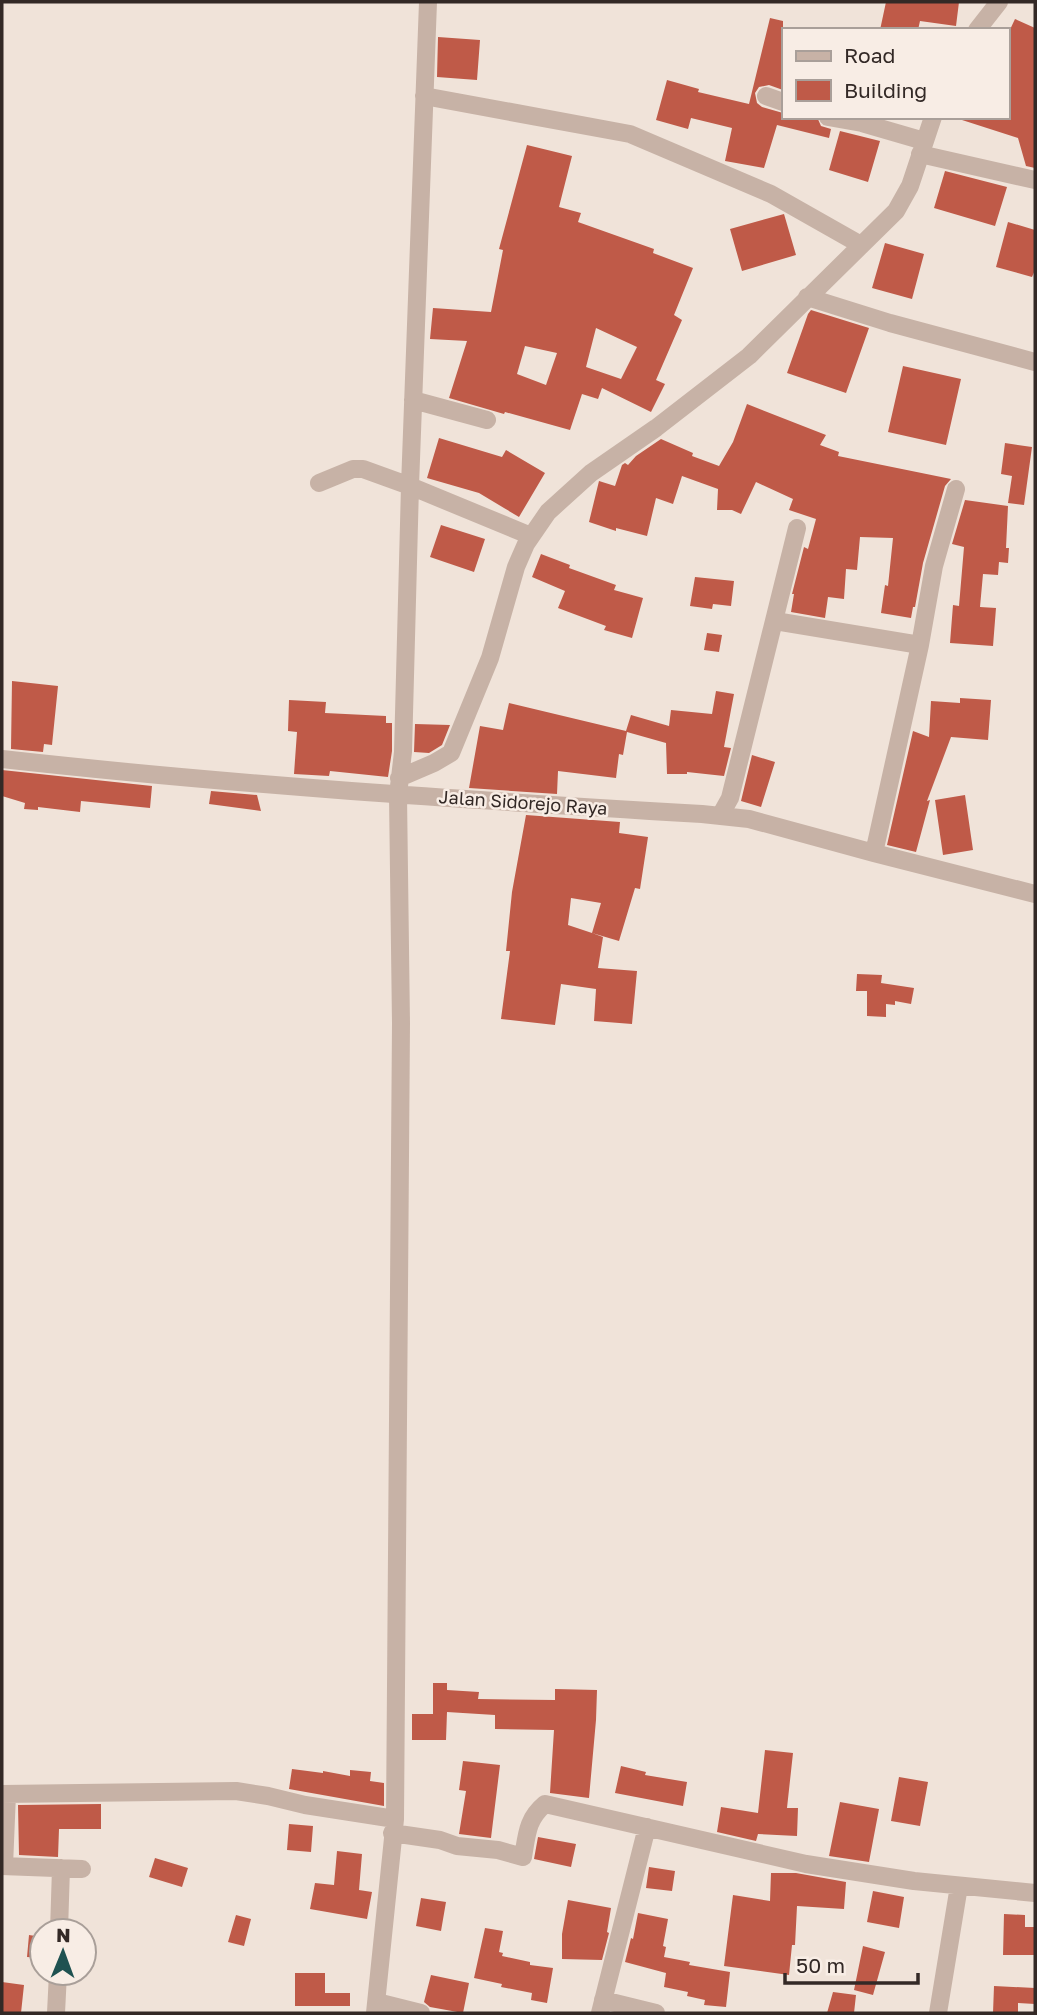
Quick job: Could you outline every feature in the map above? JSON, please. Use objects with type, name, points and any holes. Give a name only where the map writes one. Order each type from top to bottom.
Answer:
[{"type":"street","points":[[421,2013],[376,2008],[393,1826],[401,1037],[398,786],[403,752],[428,2]]},
{"type":"street","points":[[979,28],[999,2]]},
{"type":"street","points":[[424,96],[630,134],[771,194],[860,245]]},
{"type":"street","points":[[839,119],[862,123],[922,148],[1035,180]]},
{"type":"street","points":[[398,786],[451,753],[457,743],[490,657],[516,567],[526,544],[548,512],[591,472],[656,428],[749,356],[896,211],[910,186],[932,119]]},
{"type":"street","points":[[807,297],[890,323],[1035,362]]},
{"type":"street","points":[[413,400],[487,420]]},
{"type":"street","points":[[319,483],[353,469],[363,469],[531,536]]},
{"type":"street","points":[[874,853],[920,645],[934,566],[956,489]]},
{"type":"street","points":[[720,816],[730,798],[797,528]]},
{"type":"street","points":[[775,621],[920,645]]},
{"type":"street","name":"Jalan Sidorejo Raya","points":[[2,759],[76,767],[398,786],[749,819],[1035,894]]},
{"type":"street","points":[[82,1869],[3,1866],[4,1794],[236,1791],[393,1826],[457,1846],[498,1850],[523,1857],[530,1820],[545,1804],[806,1864],[914,1881],[1035,1893]]},
{"type":"street","points":[[647,1827],[602,2007],[656,2013]]},
{"type":"street","points":[[59,1917],[61,1868]]},
{"type":"street","points":[[938,2013],[959,1886]]},
{"type":"street","points":[[56,2013],[57,1987]]},
{"type":"building","points":[[886,2],[959,2],[956,26],[920,21],[918,28],[880,28]]},
{"type":"building","points":[[770,18],[783,21],[782,90],[769,85],[759,87],[755,93],[757,103],[782,113],[782,119],[818,119],[821,126],[831,129],[829,138],[777,125],[764,168],[725,161],[732,128],[691,118],[688,129],[656,120],[667,80],[699,89],[698,92],[749,104]]},
{"type":"building","points":[[1015,19],[1035,28],[1035,168],[1026,166],[1018,138],[962,120],[1009,119],[1009,32]]},
{"type":"building","points":[[438,37],[480,40],[477,80],[437,77]]},
{"type":"building","points":[[840,131],[880,141],[868,182],[829,170]]},
{"type":"building","points":[[527,145],[572,156],[559,207],[581,213],[578,222],[654,249],[653,253],[693,268],[674,315],[682,320],[656,380],[665,384],[651,412],[602,388],[598,399],[582,394],[570,430],[449,398],[467,341],[430,339],[433,308],[491,312],[503,250],[499,249]],"holes":[[[596,328],[637,347],[621,379],[586,367]],[[525,346],[557,353],[546,385],[517,374]]]},
{"type":"building","points":[[945,171],[1007,187],[995,226],[934,208]]},
{"type":"building","points":[[784,214],[796,255],[742,271],[730,229]]},
{"type":"building","points":[[1008,222],[1035,230],[1035,270],[1032,277],[996,267]]},
{"type":"building","points":[[885,243],[924,254],[912,299],[872,288]]},
{"type":"building","points":[[811,310],[869,328],[846,393],[787,373]]},
{"type":"building","points":[[903,366],[961,379],[946,445],[888,432]]},
{"type":"building","points":[[747,404],[826,435],[820,445],[839,452],[838,456],[951,479],[945,486],[911,618],[881,613],[885,585],[888,586],[893,538],[860,537],[857,570],[846,569],[844,599],[828,597],[825,618],[791,612],[792,594],[804,547],[808,549],[816,519],[789,510],[793,499],[756,482],[741,514],[732,510],[717,510],[718,489],[682,476],[673,504],[656,498],[647,536],[616,528],[616,531],[589,522],[599,481],[615,486],[622,465],[628,465],[636,456],[661,439],[693,453],[692,456],[719,466],[733,442]]},
{"type":"building","points":[[439,438],[502,457],[506,450],[545,473],[519,517],[479,493],[427,478]]},
{"type":"building","points":[[1005,443],[1032,447],[1024,505],[1008,503],[1012,476],[1001,474]]},
{"type":"building","points":[[965,500],[1008,506],[1008,563],[999,562],[998,575],[983,574],[980,607],[996,608],[993,646],[950,643],[953,605],[959,606],[964,547],[952,544]]},
{"type":"building","points":[[441,525],[485,539],[474,572],[430,557]]},
{"type":"building","points":[[541,554],[570,565],[569,568],[616,585],[614,590],[643,598],[632,638],[604,630],[606,626],[558,608],[565,591],[532,577]]},
{"type":"building","points":[[695,577],[734,581],[731,606],[713,604],[712,609],[690,606]]},
{"type":"building","points":[[707,633],[722,635],[719,652],[704,650]]},
{"type":"building","points":[[12,681],[58,686],[52,745],[44,744],[43,752],[11,749]]},
{"type":"building","points":[[716,691],[734,694],[724,747],[731,748],[724,776],[687,772],[667,774],[666,743],[627,732],[623,755],[619,754],[616,778],[558,771],[557,794],[469,788],[480,726],[503,730],[509,703],[626,731],[631,715],[669,726],[671,710],[712,714]]},
{"type":"building","points":[[960,698],[991,700],[988,740],[951,737],[927,801],[930,800],[916,852],[887,845],[913,731],[929,737],[931,701],[960,703]]},
{"type":"building","points":[[289,700],[326,702],[325,713],[386,716],[386,723],[392,723],[388,777],[330,771],[329,776],[294,774],[297,732],[288,731]]},
{"type":"building","points":[[415,724],[450,725],[442,745],[429,753],[414,752]]},
{"type":"building","points":[[752,755],[775,762],[761,807],[741,801]]},
{"type":"building","points":[[2,770],[152,786],[150,808],[81,801],[80,812],[38,807],[38,810],[24,809],[25,803],[2,796]]},
{"type":"building","points":[[211,791],[257,795],[261,811],[209,804]]},
{"type":"building","points":[[965,795],[973,850],[943,855],[935,800]]},
{"type":"building","points":[[526,815],[620,822],[619,833],[648,837],[640,889],[635,888],[619,941],[592,933],[603,937],[598,968],[637,971],[632,1024],[594,1021],[596,989],[561,984],[555,1025],[501,1019],[510,951],[506,951],[512,892]],"holes":[[[571,898],[601,903],[592,933],[568,925]]]},
{"type":"building","points":[[857,974],[882,975],[881,983],[914,988],[911,1004],[895,1001],[895,1005],[886,1004],[886,1017],[867,1016],[867,991],[856,991]]},
{"type":"building","points":[[433,1683],[447,1683],[447,1690],[479,1692],[478,1699],[555,1700],[555,1689],[597,1690],[589,1798],[550,1793],[554,1730],[495,1729],[495,1715],[447,1712],[446,1740],[412,1740],[412,1714],[433,1714]]},
{"type":"building","points":[[765,1750],[793,1753],[787,1808],[798,1808],[797,1836],[758,1834],[756,1841],[717,1832],[721,1807],[758,1813]]},
{"type":"building","points":[[463,1761],[500,1765],[491,1838],[459,1834],[466,1791],[459,1790]]},
{"type":"building","points":[[621,1766],[646,1772],[645,1775],[687,1782],[683,1806],[615,1793]]},
{"type":"building","points":[[292,1769],[350,1776],[350,1770],[371,1772],[370,1781],[384,1783],[384,1806],[289,1789]]},
{"type":"building","points":[[899,1777],[928,1782],[920,1826],[891,1821]]},
{"type":"building","points":[[840,1802],[879,1809],[869,1862],[829,1856]]},
{"type":"building","points":[[101,1804],[101,1829],[59,1829],[58,1857],[19,1855],[18,1805]]},
{"type":"building","points":[[289,1824],[313,1826],[311,1852],[287,1850]]},
{"type":"building","points":[[538,1837],[576,1844],[571,1867],[534,1859]]},
{"type":"building","points":[[337,1851],[362,1854],[359,1890],[372,1892],[367,1919],[310,1909],[315,1883],[334,1885]]},
{"type":"building","points":[[155,1858],[188,1868],[182,1887],[149,1877]]},
{"type":"building","points":[[649,1867],[675,1871],[672,1891],[646,1888]]},
{"type":"building","points":[[771,1873],[796,1873],[846,1882],[844,1909],[797,1906],[795,1945],[792,1945],[789,1975],[724,1966],[733,1895],[770,1901]]},
{"type":"building","points":[[873,1891],[904,1897],[899,1928],[867,1922]]},
{"type":"building","points":[[421,1898],[446,1902],[441,1931],[416,1926]]},
{"type":"building","points":[[568,1900],[611,1908],[609,1933],[602,1960],[562,1959],[562,1934]]},
{"type":"building","points":[[638,1913],[668,1919],[663,1946],[666,1947],[664,1957],[690,1962],[689,1965],[730,1972],[726,2007],[704,2005],[705,2000],[687,1996],[688,1992],[664,1987],[666,1973],[625,1962]]},
{"type":"building","points":[[1004,1914],[1025,1915],[1025,1927],[1035,1927],[1035,1955],[1003,1955]]},
{"type":"building","points":[[236,1915],[251,1919],[244,1946],[228,1942]]},
{"type":"building","points":[[485,1928],[503,1931],[499,1952],[503,1953],[502,1956],[530,1962],[530,1965],[553,1968],[547,2003],[531,2000],[532,1993],[474,1978]]},
{"type":"building","points":[[863,1946],[885,1952],[873,1995],[854,1990]]},
{"type":"building","points":[[295,1973],[325,1973],[325,1993],[350,1993],[350,2006],[295,2006]]},
{"type":"building","points":[[431,1975],[469,1983],[463,2013],[430,2007],[424,2002]]},
{"type":"building","points":[[2,1982],[24,1985],[21,2013],[2,2013]]},
{"type":"building","points":[[994,1986],[1035,1988],[1035,2004],[1018,2003],[1018,2013],[993,2013]]},
{"type":"building","points":[[833,1992],[856,1995],[854,2013],[827,2013]]}]
